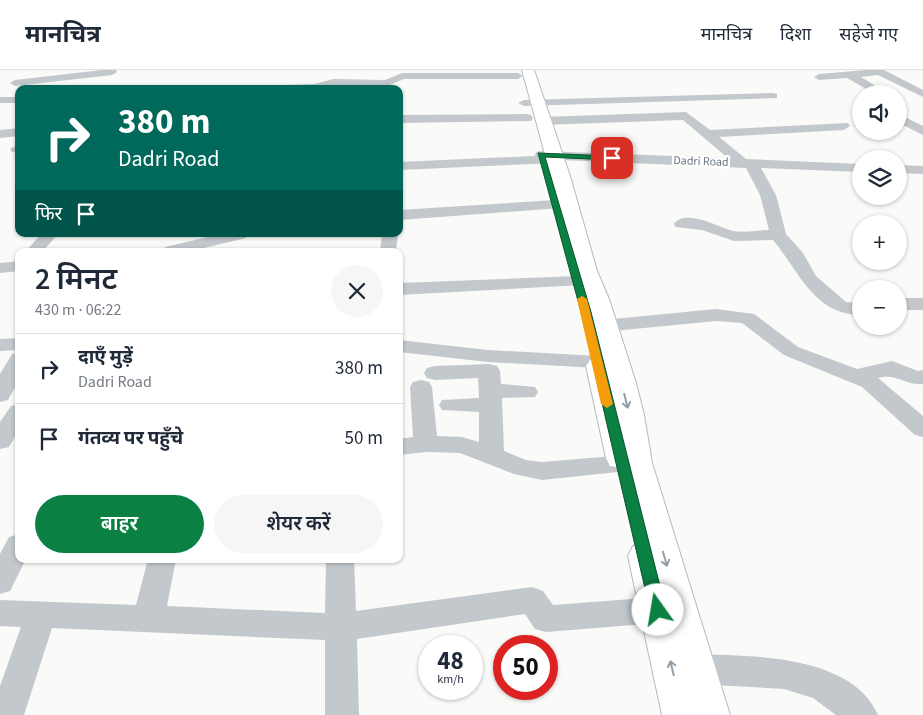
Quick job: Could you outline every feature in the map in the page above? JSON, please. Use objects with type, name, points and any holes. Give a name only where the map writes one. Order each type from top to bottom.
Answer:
[{"type":"main road","points":[[521,72],[548,158],[597,298],[604,326],[607,363]]},
{"type":"main road","points":[[548,158],[555,205],[577,281],[607,363],[630,415],[629,463],[658,610],[683,715]]},
{"type":"main road","points":[[629,463],[696,669],[709,715]]},
{"type":"street","points":[[17,85],[2,79],[84,70]]},
{"type":"street","points":[[27,85],[112,72]]},
{"type":"street","points":[[322,85],[333,82],[387,83],[397,73],[521,72]]},
{"type":"street","points":[[819,77],[880,72],[921,101]]},
{"type":"street","points":[[850,75],[868,85]]},
{"type":"street","points":[[403,119],[773,96]]},
{"type":"street","points":[[0,100],[15,100]]},
{"type":"street","points":[[533,111],[684,116],[750,165],[768,195],[778,235],[790,247],[809,279],[823,294],[843,308],[852,308]]},
{"type":"street","points":[[907,122],[923,131]]},
{"type":"street","points":[[708,134],[844,126]]},
{"type":"street","points":[[0,134],[15,132]]},
{"type":"street","name":"Dadri Road","points":[[403,166],[548,158],[852,168]]},
{"type":"street","name":"Dadri Road","points":[[750,165],[852,173]]},
{"type":"street","points":[[907,169],[923,170]]},
{"type":"street","points":[[907,175],[923,176]]},
{"type":"street","points":[[403,215],[555,205]]},
{"type":"street","points":[[682,224],[705,225],[719,232],[734,236],[778,235]]},
{"type":"street","points":[[37,248],[47,237]]},
{"type":"street","points":[[187,248],[224,241]]},
{"type":"street","points":[[0,268],[15,266]]},
{"type":"street","points":[[403,289],[577,281]]},
{"type":"street","points":[[907,304],[923,304]]},
{"type":"street","points":[[604,326],[716,315],[740,316],[751,320],[791,351],[857,376],[877,388],[923,429]]},
{"type":"street","points":[[0,345],[15,344]]},
{"type":"street","points":[[403,346],[488,356],[607,363]]},
{"type":"street","points":[[15,366],[0,396],[15,395]]},
{"type":"street","points":[[857,376],[892,368],[916,378],[923,377]]},
{"type":"street","points":[[426,444],[428,380],[489,370],[492,455]]},
{"type":"street","points":[[450,406],[527,392]]},
{"type":"street","points":[[0,441],[15,418]]},
{"type":"street","points":[[403,447],[426,444],[462,445],[523,468],[542,471],[629,463]]},
{"type":"street","points":[[0,582],[15,553]]},
{"type":"street","points":[[149,617],[161,563]]},
{"type":"street","points":[[340,563],[342,715]]},
{"type":"street","points":[[0,613],[149,617],[342,626],[532,600],[546,619],[658,610]]},
{"type":"street","points":[[7,715],[41,614]]},
{"type":"street","points":[[696,669],[786,674],[820,682],[840,694],[861,715]]},
{"type":"slow traffic","points":[[582,299],[607,404]]},
{"type":"route","points":[[612,158],[541,155],[586,312],[609,414],[658,610]]}]
